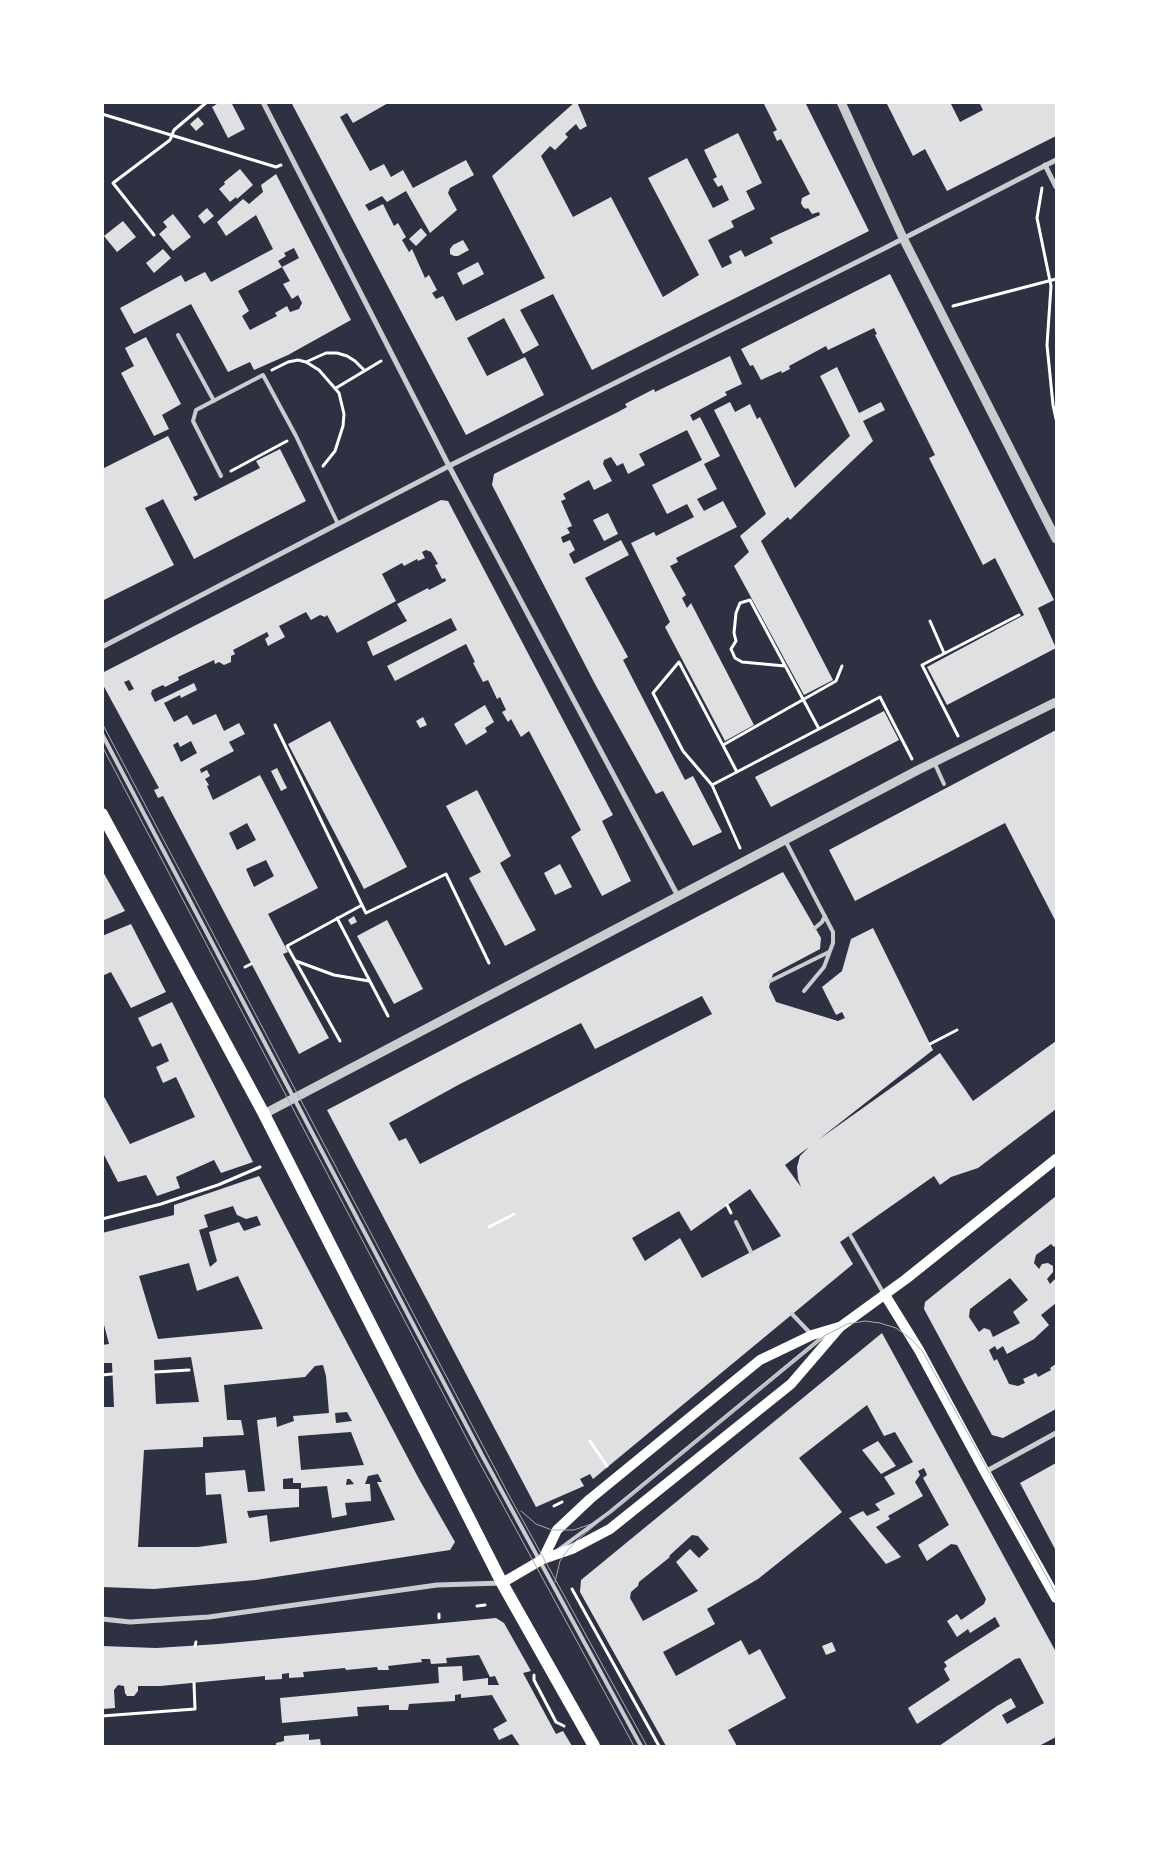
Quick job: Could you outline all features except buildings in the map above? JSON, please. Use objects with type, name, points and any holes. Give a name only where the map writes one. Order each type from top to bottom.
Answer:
[{"type":"main road","points":[[102,814],[264,1114],[502,1583],[594,1746]]},
{"type":"main road","points":[[541,1560],[557,1530],[590,1499],[760,1360],[818,1341],[840,1327],[885,1295],[1056,1158]]},
{"type":"main road","points":[[885,1295],[919,1350],[1056,1598]]},
{"type":"main road","points":[[502,1583],[541,1560],[572,1549],[610,1529],[790,1384],[818,1341],[840,1327]]},
{"type":"street","points":[[263,102],[448,466],[678,896]]},
{"type":"street","points":[[841,102],[903,238],[1056,539]]},
{"type":"street","points":[[102,647],[448,466],[1056,160]]},
{"type":"street","points":[[1045,165],[1056,187]]},
{"type":"street","points":[[264,1114],[918,770],[1056,702]]},
{"type":"street","points":[[985,1472],[1056,1433]]},
{"type":"street","points":[[102,1619],[130,1622],[209,1617],[437,1585],[502,1583]]},
{"type":"lane","points":[[178,335],[214,401]]},
{"type":"lane","points":[[221,476],[193,421],[196,410],[262,375],[315,472],[338,524]]},
{"type":"lane","points":[[102,734],[294,1099],[641,1746]]},
{"type":"lane","points":[[934,762],[944,784]]},
{"type":"lane","points":[[785,840],[834,932],[833,943],[824,967],[804,991]]},
{"type":"lane","points":[[815,928],[822,922],[825,916]]},
{"type":"lane","points":[[770,980],[829,952]]},
{"type":"lane","points":[[736,1222],[751,1252]]},
{"type":"lane","points":[[850,1235],[885,1295]]},
{"type":"lane","points":[[541,1560],[622,1503],[818,1341],[792,1314]]},
{"type":"path","points":[[154,235],[113,183],[170,140],[174,130],[207,102]]},
{"type":"path","points":[[102,114],[276,167],[293,158]]},
{"type":"path","points":[[1045,165],[1037,218],[1051,286],[1047,344],[1056,420]]},
{"type":"path","points":[[940,311],[1056,279]]},
{"type":"path","points":[[306,362],[326,353],[337,353],[355,361],[364,370]]},
{"type":"path","points":[[336,388],[392,355]]},
{"type":"path","points":[[262,375],[288,362],[298,360],[306,362],[319,370],[339,393],[344,414],[340,439],[336,451],[329,461],[315,472]]},
{"type":"path","points":[[221,476],[296,436]]},
{"type":"path","points":[[785,666],[742,662],[735,658],[731,649],[736,641],[734,633],[736,613],[740,603],[750,600],[819,729]]},
{"type":"path","points":[[964,747],[922,665],[1019,615]]},
{"type":"path","points":[[930,621],[944,653]]},
{"type":"path","points":[[737,772],[679,662],[653,693],[683,750],[712,785],[746,860]]},
{"type":"path","points":[[723,746],[836,681],[842,666]]},
{"type":"path","points":[[712,785],[880,697],[918,770]]},
{"type":"path","points":[[275,725],[366,912],[446,874],[489,963]]},
{"type":"path","points":[[340,1041],[286,947],[362,905]]},
{"type":"path","points":[[337,918],[388,1016]]},
{"type":"path","points":[[295,961],[334,975],[370,981]]},
{"type":"path","points":[[245,967],[251,964]]},
{"type":"path","points":[[930,1044],[957,1030]]},
{"type":"path","points":[[102,1219],[161,1204],[218,1185],[260,1167]]},
{"type":"path","points":[[489,1227],[514,1214]]},
{"type":"path","points":[[155,1372],[189,1370]]},
{"type":"path","points":[[102,1375],[112,1374]]},
{"type":"path","points":[[590,1441],[608,1466]]},
{"type":"path","points":[[572,1589],[659,1746]]},
{"type":"path","points":[[477,1606],[485,1605]]},
{"type":"path","points":[[102,1716],[196,1709],[194,1683]]},
{"type":"path","points":[[646,1737],[657,1731]]},
{"type":"tram line","points":[[102,723],[511,1499],[647,1746]]},
{"type":"tram line","points":[[102,746],[476,1456],[634,1746]]},
{"type":"tram line","points":[[555,1582],[560,1561],[576,1541],[824,1336],[847,1324],[865,1321],[896,1328],[910,1338],[923,1352],[1056,1594]]},
{"type":"tram line","points":[[521,1511],[536,1524],[552,1530],[574,1530],[591,1524]]}]
